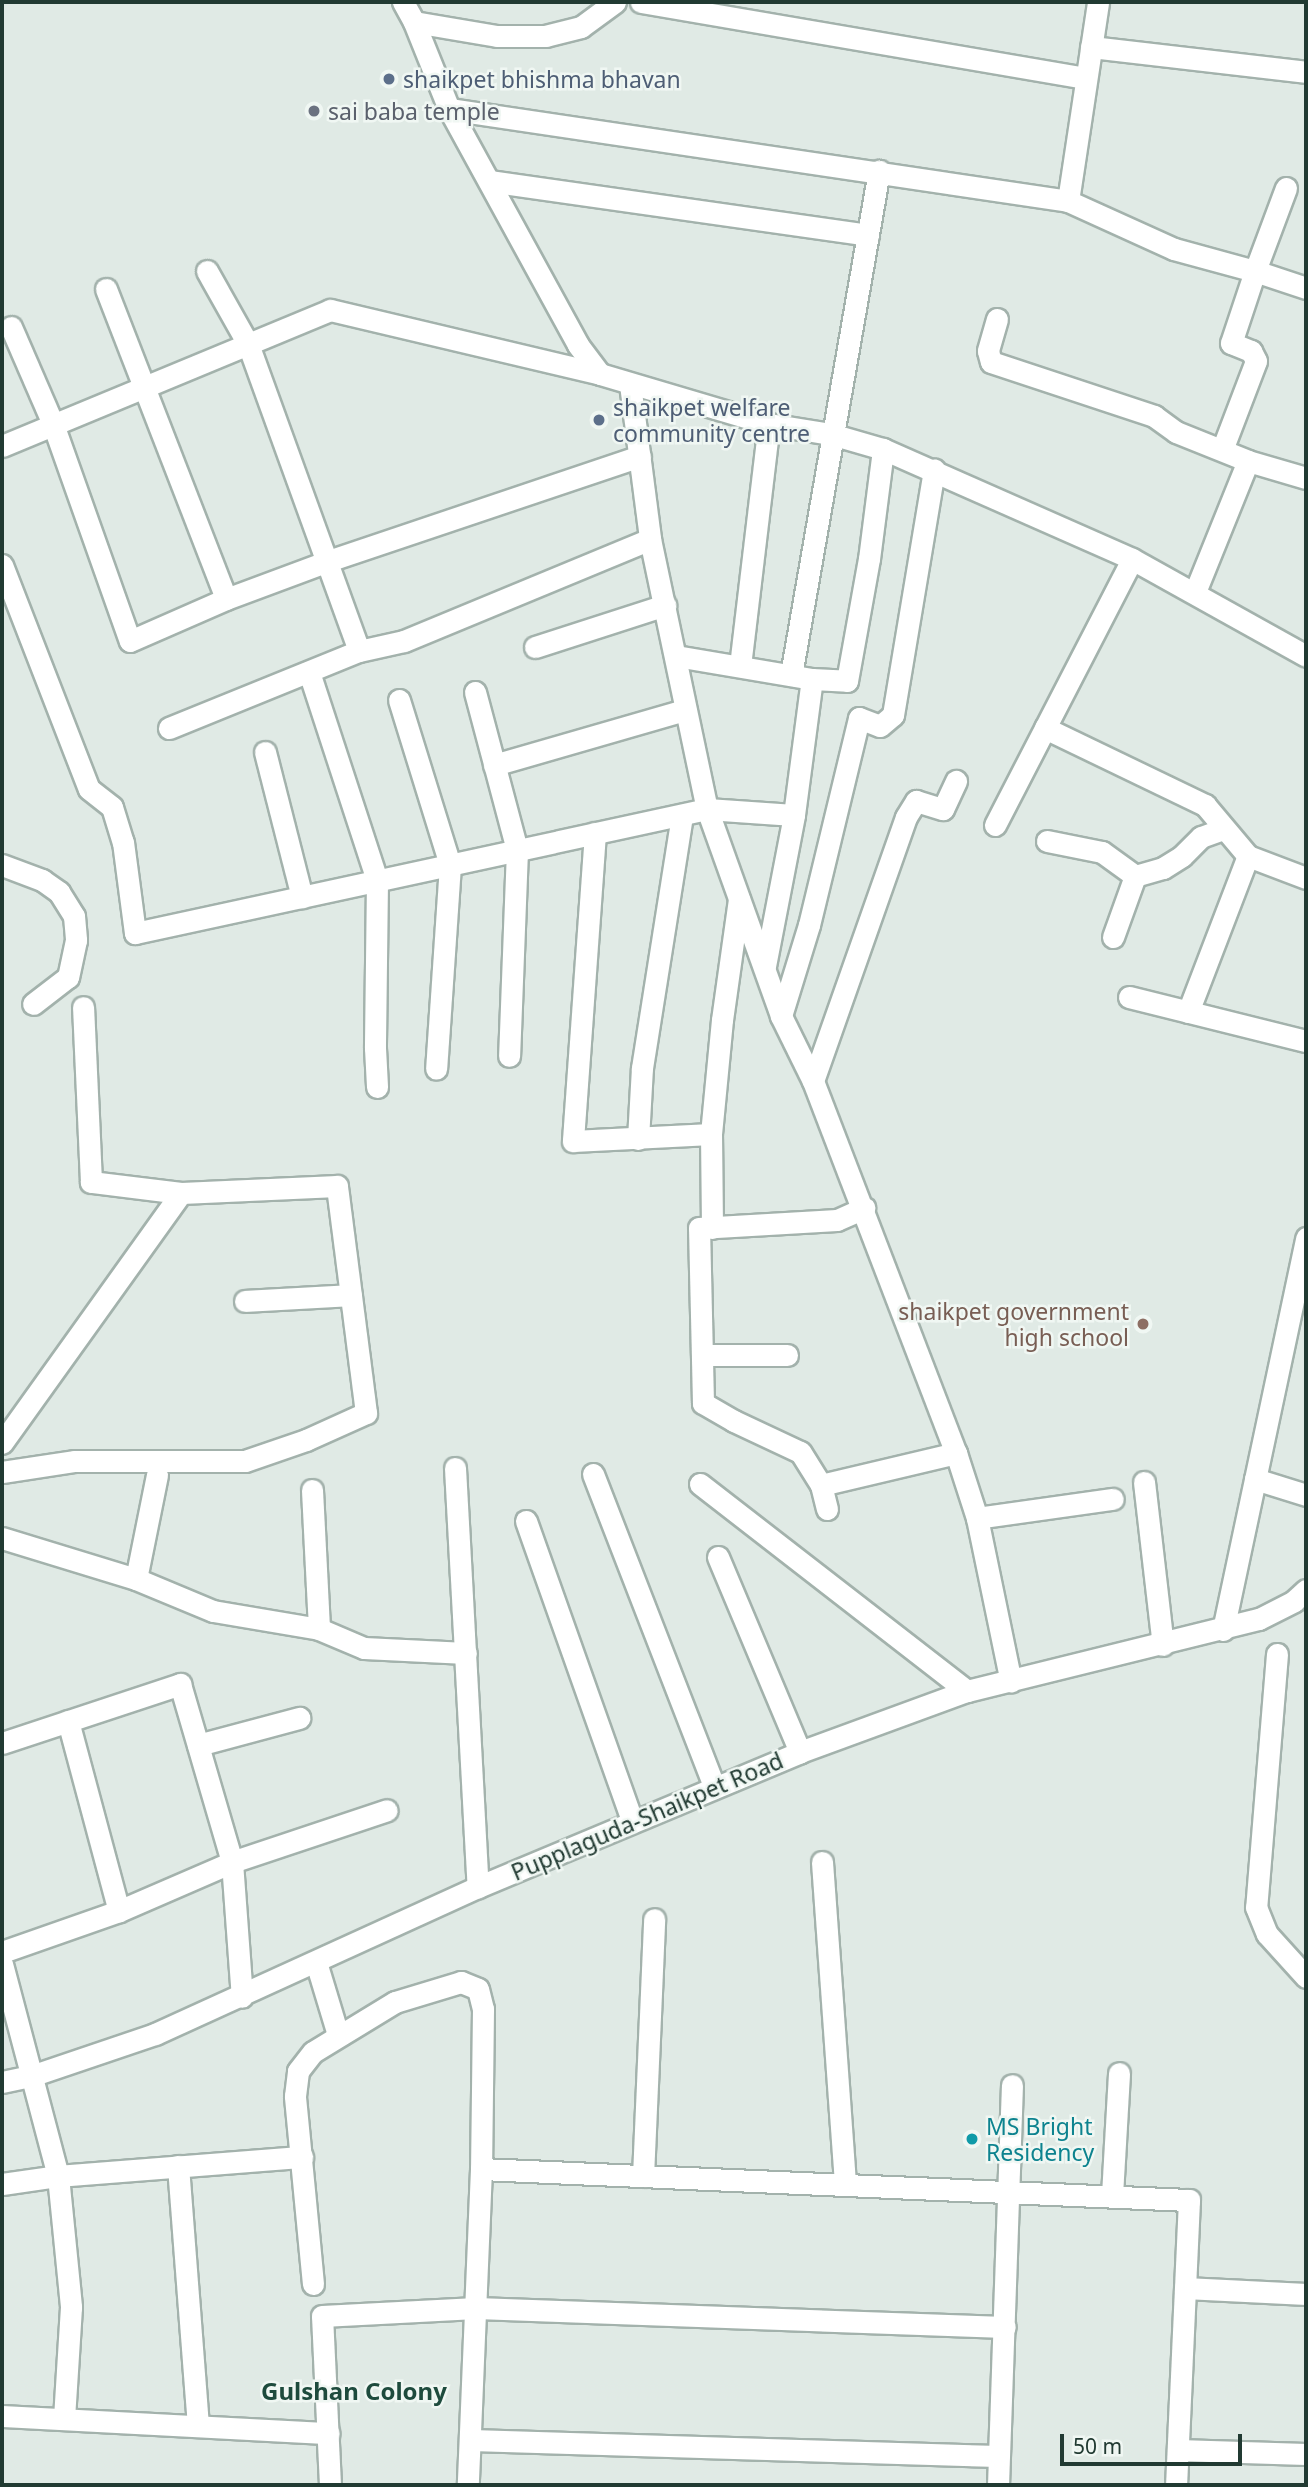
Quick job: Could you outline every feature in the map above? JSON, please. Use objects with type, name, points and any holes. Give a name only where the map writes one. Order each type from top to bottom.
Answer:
[{"type":"street","points":[[403,2],[414,22],[449,109],[578,345],[600,374]]},
{"type":"street","points":[[414,22],[497,36],[546,36],[581,27],[615,2]]},
{"type":"street","points":[[641,2],[1085,78]]},
{"type":"street","points":[[1068,201],[1098,2]]},
{"type":"street","points":[[1091,47],[1306,72]]},
{"type":"street","points":[[449,109],[1068,201],[1174,249],[1306,288]]},
{"type":"street","points":[[765,966],[794,816],[802,677],[831,434],[879,171]]},
{"type":"street","points":[[489,181],[867,235]]},
{"type":"street","points":[[1222,450],[1256,361],[1251,351],[1231,343],[1286,188]]},
{"type":"street","points":[[207,271],[248,344],[359,652]]},
{"type":"street","points":[[106,289],[226,598]]},
{"type":"street","points":[[2,446],[330,310],[600,374],[769,424],[831,434],[883,449],[934,469],[1132,559],[1306,656]]},
{"type":"street","points":[[997,319],[988,351],[991,362],[1154,416],[1175,432],[1248,461],[1306,478]]},
{"type":"street","points":[[11,327],[53,425],[130,641],[226,598],[640,456]]},
{"type":"street","points":[[630,384],[650,539],[707,809],[781,1016],[813,1081],[864,1208],[956,1453],[977,1518],[1011,1682]]},
{"type":"street","points":[[740,666],[769,424]]},
{"type":"street","points":[[676,656],[802,677],[847,681],[869,559],[883,449]]},
{"type":"street","points":[[1195,592],[1248,461]]},
{"type":"street","points":[[781,1016],[809,925],[859,718],[880,726],[892,715],[934,469]]},
{"type":"street","points":[[169,728],[359,652],[404,641],[650,539]]},
{"type":"street","points":[[995,825],[1132,559]]},
{"type":"street","points":[[2,565],[89,789],[112,807],[123,842],[135,933],[707,809],[794,816]]},
{"type":"street","points":[[535,647],[665,605]]},
{"type":"street","points":[[309,671],[377,880],[377,1087]]},
{"type":"street","points":[[475,692],[517,850],[509,1056]]},
{"type":"street","points":[[399,700],[450,865],[436,1069]]},
{"type":"street","points":[[494,765],[685,710]]},
{"type":"street","points":[[1045,728],[1205,805],[1248,856],[1306,878]]},
{"type":"street","points":[[265,752],[302,897]]},
{"type":"street","points":[[813,1081],[906,817],[916,802],[943,809],[956,781]]},
{"type":"street","points":[[638,1139],[642,1068],[682,815]]},
{"type":"street","points":[[1135,876],[1163,868],[1182,856],[1201,837],[1223,829]]},
{"type":"street","points":[[595,833],[573,1141],[711,1134]]},
{"type":"street","points":[[1047,841],[1102,852],[1135,876]]},
{"type":"street","points":[[1188,1012],[1248,856]]},
{"type":"street","points":[[2,866],[28,874],[59,892],[74,916],[76,940],[68,978],[33,1003]]},
{"type":"street","points":[[1113,937],[1135,876]]},
{"type":"street","points":[[712,1228],[711,1134],[722,1020],[740,897]]},
{"type":"street","points":[[1129,997],[1306,1041]]},
{"type":"street","points":[[2,1472],[75,1461],[245,1461],[306,1440],[366,1413],[337,1186],[181,1193],[91,1182],[83,1007]]},
{"type":"street","points":[[2,1443],[181,1193]]},
{"type":"street","points":[[827,1509],[821,1485],[800,1452],[734,1421],[703,1402],[699,1228],[838,1220],[864,1208]]},
{"type":"street","points":[[1223,1630],[1306,1238]]},
{"type":"street","points":[[245,1301],[351,1295]]},
{"type":"street","points":[[703,1355],[787,1355]]},
{"type":"street","points":[[821,1485],[956,1453]]},
{"type":"street","points":[[455,1468],[478,1886]]},
{"type":"street","points":[[593,1474],[713,1786]]},
{"type":"street","points":[[136,1579],[157,1475]]},
{"type":"street","points":[[1255,1479],[1306,1494]]},
{"type":"street","points":[[1144,1482],[1163,1645]]},
{"type":"street","points":[[700,1484],[967,1691]]},
{"type":"street","points":[[312,1490],[319,1629]]},
{"type":"street","points":[[977,1518],[1113,1499]]},
{"type":"street","points":[[526,1521],[632,1821]]},
{"type":"street","points":[[2,1538],[136,1579],[213,1611],[319,1629],[364,1647],[466,1653]]},
{"type":"street","points":[[718,1557],[800,1752]]},
{"type":"street","name":"Pupplaguda-Shaikpet Road","points":[[2,2082],[31,2076],[155,2034],[242,1997],[478,1886],[800,1752],[967,1691],[1163,1645],[1259,1619],[1294,1601],[1306,1590]]},
{"type":"street","points":[[1277,1654],[1256,1907],[1267,1934],[1306,1977]]},
{"type":"street","points":[[2,1743],[180,1684],[232,1863],[242,1997]]},
{"type":"street","points":[[198,1745],[299,1718]]},
{"type":"street","points":[[68,1721],[119,1911]]},
{"type":"street","points":[[2,1952],[119,1911],[232,1863],[387,1810]]},
{"type":"street","points":[[822,1862],[845,2184]]},
{"type":"street","points":[[643,2176],[654,1919]]},
{"type":"street","points":[[316,1962],[338,2035]]},
{"type":"street","points":[[2,1964],[58,2176],[71,2307],[64,2418]]},
{"type":"street","points":[[313,2284],[295,2096],[298,2071],[313,2052],[395,2002],[461,1982],[478,1989],[483,2009],[481,2169],[468,2485]]},
{"type":"street","points":[[1112,2195],[1119,2073]]},
{"type":"street","points":[[998,2485],[1012,2085]]},
{"type":"street","points":[[2,2184],[58,2176],[302,2157]]},
{"type":"street","points":[[178,2166],[198,2424]]},
{"type":"street","points":[[481,2169],[1010,2190],[1189,2200],[1176,2485]]},
{"type":"street","points":[[1185,2288],[1306,2294]]},
{"type":"street","points":[[330,2485],[322,2316],[476,2308],[1005,2327]]},
{"type":"street","points":[[2,2416],[198,2424],[329,2433]]},
{"type":"street","points":[[471,2440],[999,2456]]},
{"type":"street","points":[[1178,2449],[1306,2454]]},
{"type":"place","name":"shaikpet bhishma bhavan","points":[[389,79]]},
{"type":"place","name":"sai baba temple","points":[[314,111]]},
{"type":"place","name":"shaikpet welfare community centre","points":[[599,420]]},
{"type":"place","name":"shaikpet government high school","points":[[1143,1324]]},
{"type":"place","name":"MS Bright Residency","points":[[972,2139]]},
{"type":"district","name":"Gulshan Colony","points":[[354,2391]]}]
